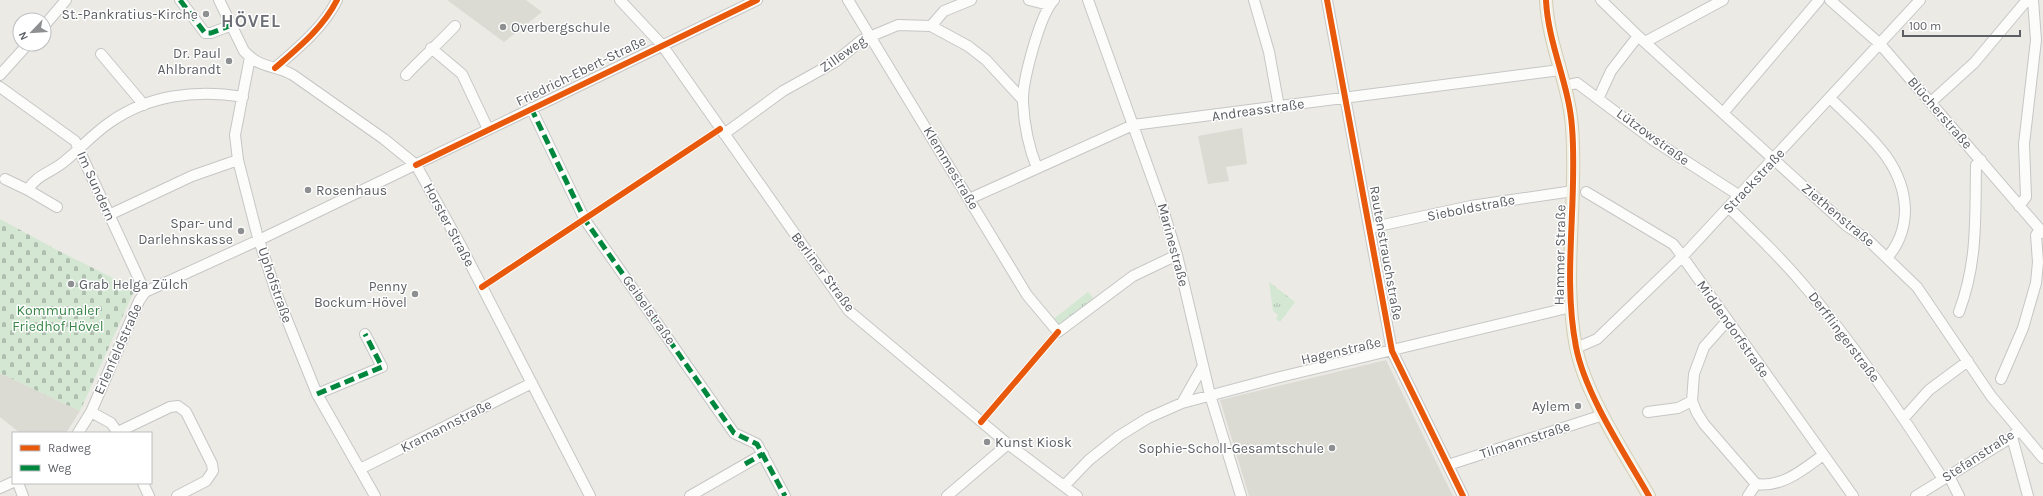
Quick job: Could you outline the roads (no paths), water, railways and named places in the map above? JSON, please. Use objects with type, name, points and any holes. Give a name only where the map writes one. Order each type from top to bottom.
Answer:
[{"type":"main road","name":"Hammer Straße","points":[[1546,0],[1550,30],[1564,86],[1573,132],[1571,307],[1576,348],[1586,380],[1603,415],[1649,496]]},
{"type":"street","points":[[52,17],[66,0]]},
{"type":"street","points":[[180,0],[205,33],[211,33],[232,25]]},
{"type":"street","name":"Horster Straße","points":[[219,0],[244,51],[250,57],[260,64],[286,71],[305,83],[384,139],[416,164],[441,209],[590,496]]},
{"type":"street","points":[[275,68],[316,31],[325,21],[337,0]]},
{"type":"street","name":"Berliner Straße","points":[[620,0],[662,45],[849,311],[1008,444],[1077,496]]},
{"type":"street","name":"Friedrich-Ebert-Straße","points":[[259,240],[757,0]]},
{"type":"street","name":"Klemmestraße","points":[[848,0],[1027,295],[1058,332],[1133,276],[1177,255]]},
{"type":"street","points":[[931,26],[944,11],[970,0]]},
{"type":"street","points":[[1029,0],[1051,2],[1038,34],[1027,70],[1023,100],[1025,123],[1038,168]]},
{"type":"street","name":"Marinestraße","points":[[1088,0],[1156,188],[1177,255],[1210,395],[1241,496]]},
{"type":"street","points":[[1254,0],[1269,52],[1279,107]]},
{"type":"street","name":"Rautenstrauchstraße","points":[[1327,0],[1392,351],[1463,496]]},
{"type":"street","name":"Ziethenstraße","points":[[1601,0],[1723,114],[1847,226],[1867,239],[1917,287],[2016,433],[2043,458]]},
{"type":"street","points":[[1599,97],[1611,71],[1642,39],[1723,0]]},
{"type":"street","points":[[1723,114],[1819,0]]},
{"type":"street","name":"Blücherstraße","points":[[1830,0],[1880,44],[2041,231]]},
{"type":"street","name":"Strackstraße","points":[[1576,348],[1597,339],[1683,256],[1774,160],[1920,0]]},
{"type":"street","points":[[1931,102],[1974,63],[2027,0]]},
{"type":"street","points":[[2019,206],[2026,196],[2024,144],[2036,40],[2033,0]]},
{"type":"street","name":"Zilleweg","points":[[724,134],[783,91],[835,62],[870,35],[898,25],[931,26],[968,46],[986,60],[1023,100]]},
{"type":"street","points":[[406,75],[431,48],[440,42],[455,26]]},
{"type":"street","points":[[431,48],[462,74],[488,129]]},
{"type":"street","points":[[0,75],[21,52]]},
{"type":"street","points":[[101,54],[144,105]]},
{"type":"street","name":"Uphofstraße","points":[[250,57],[235,135],[238,160],[259,240],[279,300],[317,394],[375,496]]},
{"type":"street","name":"Andreasstraße","points":[[970,199],[1133,125],[1560,70]]},
{"type":"street","name":"Lützowstraße","points":[[1564,86],[1577,82],[1599,97],[1653,140],[1740,196]]},
{"type":"street","name":"Im Sundern","points":[[0,88],[75,140],[145,292]]},
{"type":"street","points":[[28,190],[34,180],[56,169],[110,122],[144,105],[164,98],[199,93],[243,97]]},
{"type":"street","points":[[1830,98],[1873,141],[1891,162],[1899,177],[1905,199],[1905,214],[1899,240],[1887,258]]},
{"type":"street","name":"Geibelstraße","points":[[531,108],[585,220],[734,433],[753,440],[763,454],[785,496]]},
{"type":"street","points":[[109,215],[192,176],[238,160]]},
{"type":"street","points":[[1959,312],[1968,287],[1974,257],[1976,165],[1981,160]]},
{"type":"street","points":[[5,179],[28,190],[57,207]]},
{"type":"street","name":"Sieboldstraße","points":[[1369,228],[1471,206],[1573,191]]},
{"type":"street","name":"Middendorfstraße","points":[[1586,192],[1673,244],[1683,256],[1727,321],[1852,496]]},
{"type":"street","name":"Derfflingerstraße","points":[[1729,208],[1768,246],[1806,288],[1868,367],[1959,496]]},
{"type":"street","points":[[2001,379],[2023,328],[2036,283],[2038,262],[2036,235],[2041,231]]},
{"type":"street","name":"Erlenfeldstraße","points":[[79,432],[90,412],[139,300],[145,292],[259,240]]},
{"type":"street","name":"Hagenstraße","points":[[1064,486],[1089,460],[1119,436],[1148,418],[1182,403],[1280,377],[1571,307]]},
{"type":"street","points":[[1727,321],[1704,347],[1694,374],[1692,401],[1696,413],[1704,424],[1756,484]]},
{"type":"street","points":[[317,394],[382,367],[365,334]]},
{"type":"street","points":[[1904,418],[1929,390],[1968,361]]},
{"type":"street","points":[[1182,403],[1203,366]]},
{"type":"street","name":"Kramannstraße","points":[[360,469],[532,383]]},
{"type":"street","points":[[1648,412],[1678,408],[1692,401]]},
{"type":"street","points":[[120,432],[170,407],[178,406],[186,412],[212,464],[213,471],[206,481],[176,496]]},
{"type":"street","points":[[90,412],[111,423],[117,432]]},
{"type":"street","name":"Tilmannstraße","points":[[1448,465],[1603,415]]},
{"type":"street","points":[[2016,433],[2028,496]]},
{"type":"street","name":"Stefanstraße","points":[[1916,496],[2016,433]]},
{"type":"street","points":[[947,496],[1008,444]]},
{"type":"street","points":[[690,496],[763,454]]},
{"type":"street","points":[[1756,484],[1773,483],[1797,474],[1823,455]]},
{"type":"street","points":[[0,488],[12,482]]},
{"type":"street","points":[[18,484],[23,496]]},
{"type":"street","points":[[143,484],[149,496]]},
{"type":"street","points":[[1748,496],[1756,484]]},
{"type":"place","name":"St.-Pankratius-Kirche","points":[[206,14]]},
{"type":"place","name":"Overbergschule","points":[[503,27]]},
{"type":"place","name":"Dr. Paul Ahlbrandt","points":[[229,61]]},
{"type":"place","name":"Rosenhaus","points":[[308,190]]},
{"type":"place","name":"Spar- und Darlehnskasse","points":[[241,231]]},
{"type":"place","name":"Grab Helga Zülch","points":[[71,284]]},
{"type":"place","name":"Penny Bockum-Hövel","points":[[415,294]]},
{"type":"place","name":"Aylem","points":[[1578,406]]},
{"type":"place","name":"Kunst Kiosk","points":[[987,442]]},
{"type":"place","name":"Sophie-Scholl-Gesamtschule","points":[[1332,448]]},
{"type":"district","name":"HÖVEL","points":[[251,21]]},
{"type":"park label","name":"Kommunaler Friedhof Hövel","points":[[58,318]]}]
